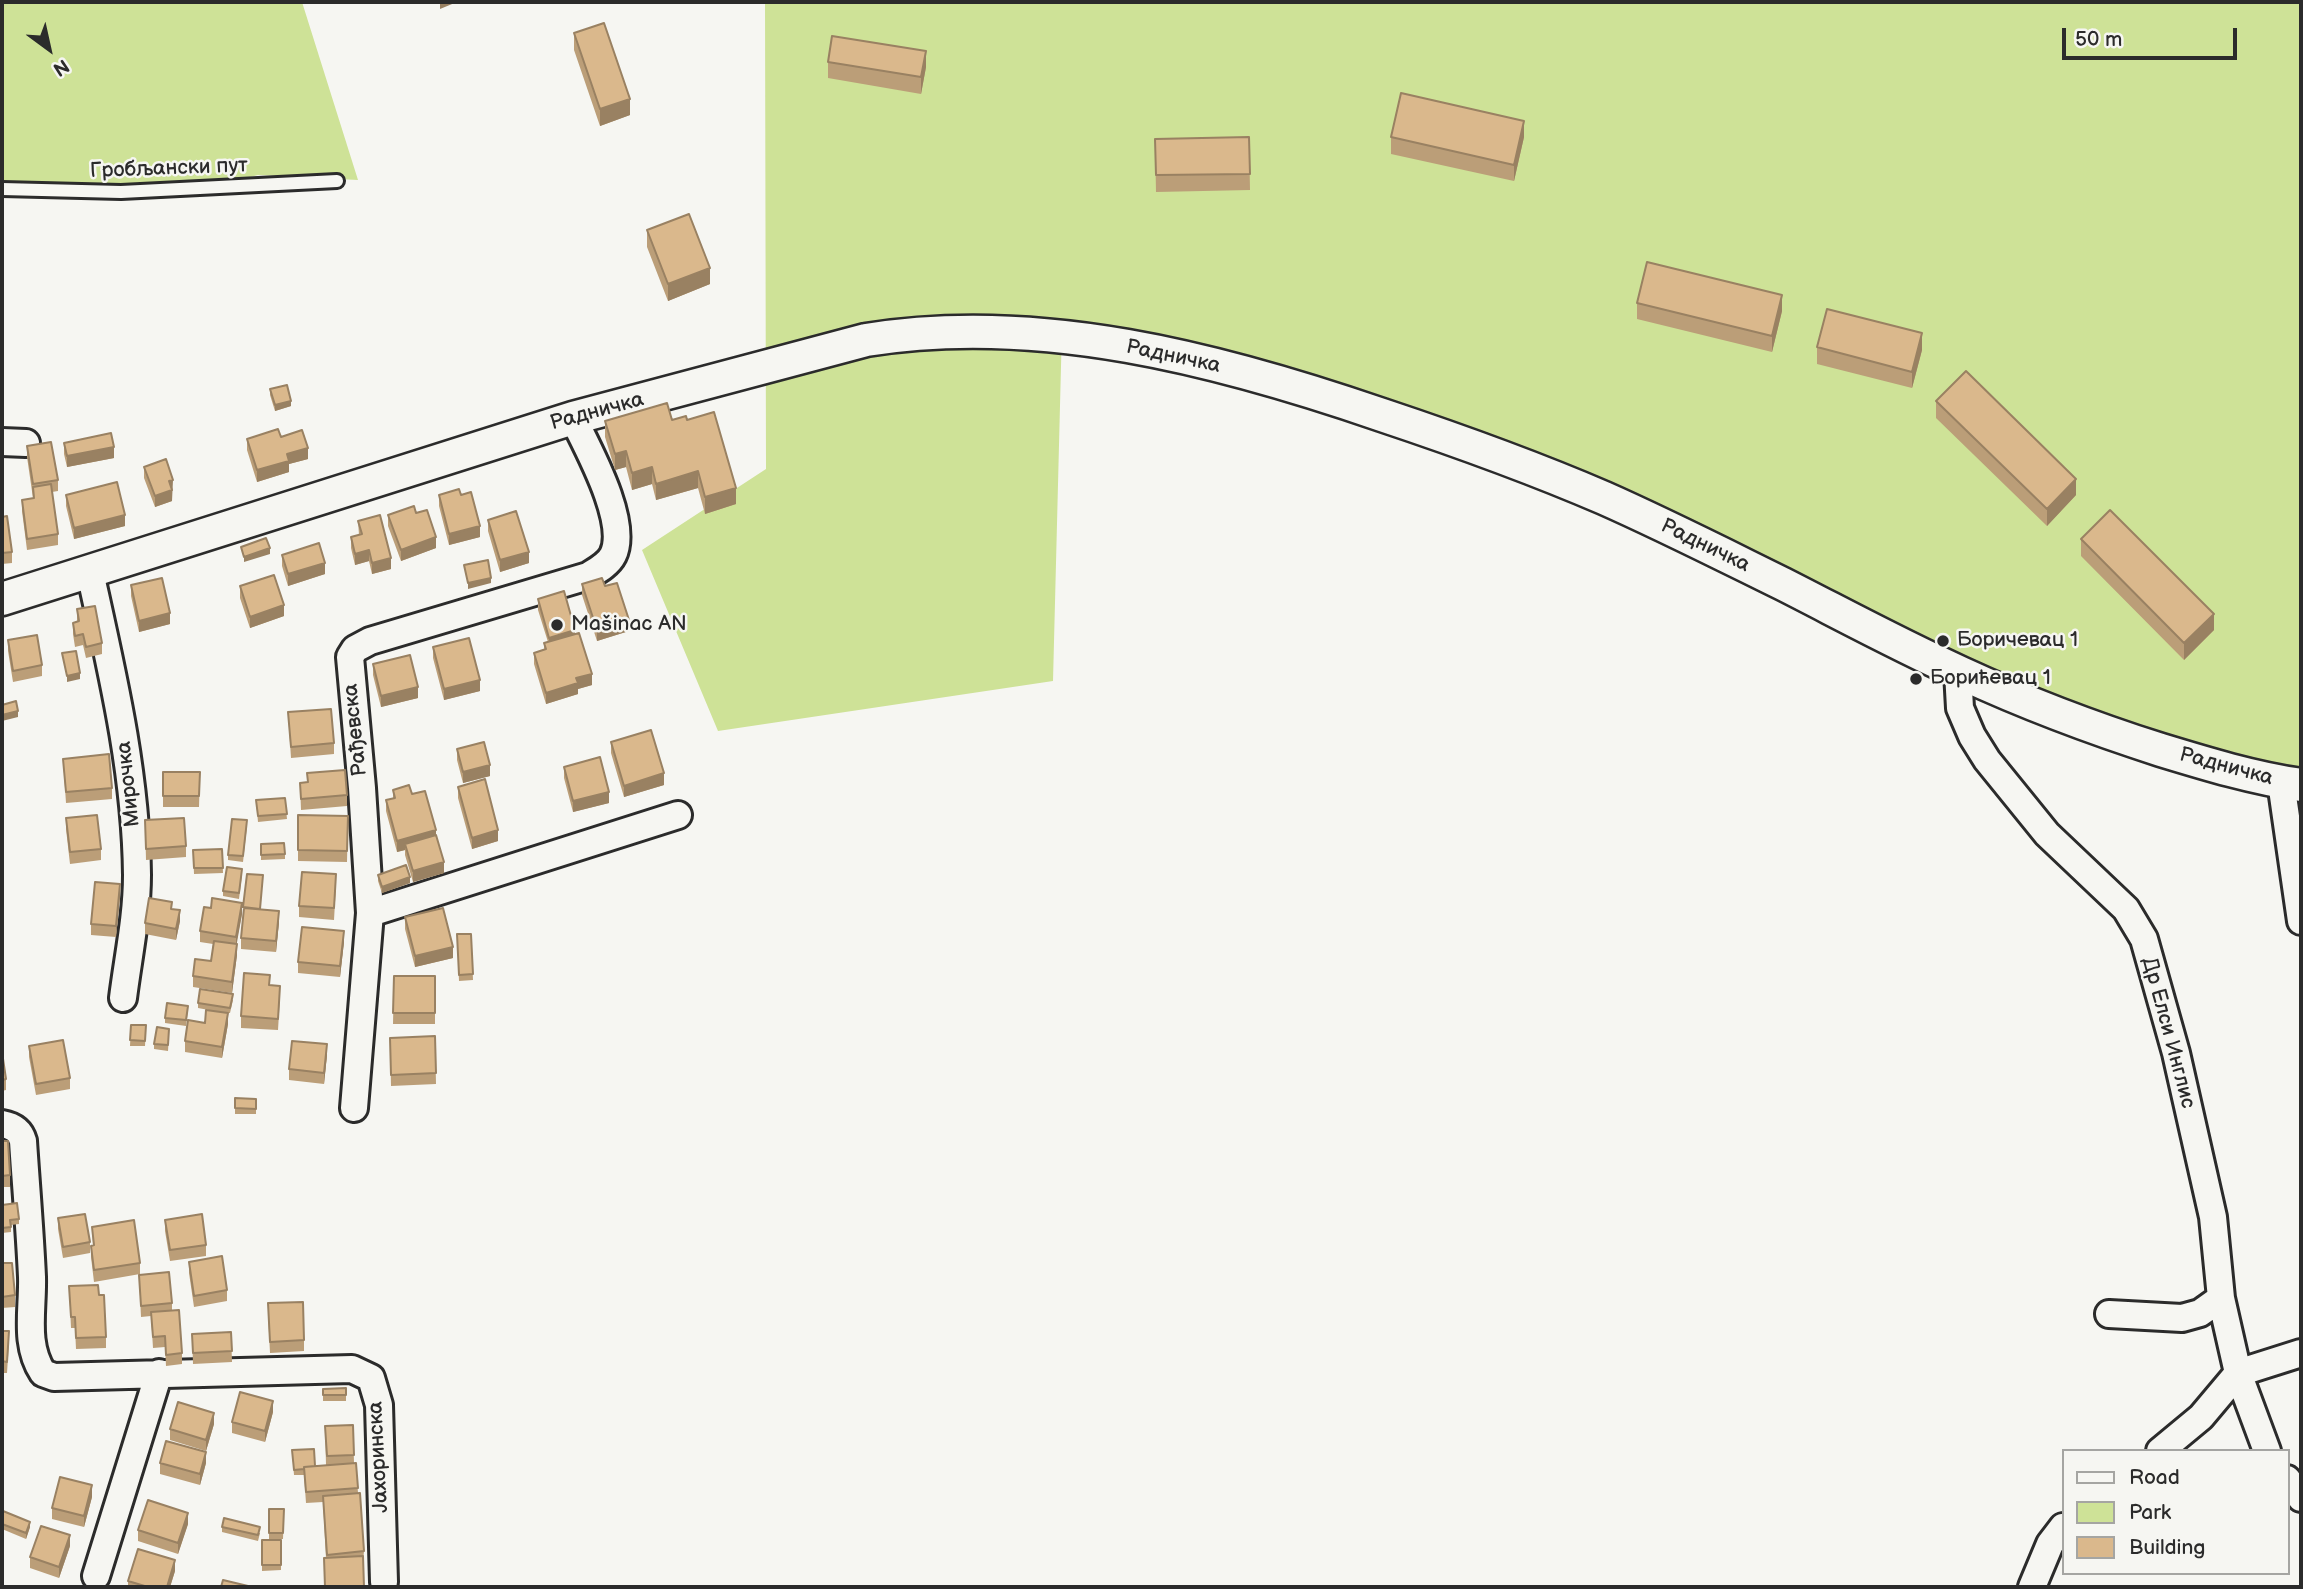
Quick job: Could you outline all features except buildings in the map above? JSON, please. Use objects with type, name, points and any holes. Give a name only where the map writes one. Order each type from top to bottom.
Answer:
[{"type":"street","name":"Радничка","points":[[2,599],[573,418],[821,351],[901,334],[1018,334],[1162,352],[1306,388],[1426,430],[1564,482],[1710,548],[1958,672],[2087,726],[2207,764],[2291,783]]},
{"type":"street","name":"Рађевска","points":[[354,1108],[370,913],[350,657],[355,649],[370,641],[588,576],[604,566],[613,555],[615,522],[603,482],[573,418]]},
{"type":"street","name":"Мирочка","points":[[90,572],[121,714],[134,829],[136,892],[123,998]]},
{"type":"street","name":"Др Елси Инглис","points":[[1958,672],[1960,708],[1972,736],[1987,760],[2047,834],[2126,909],[2144,939],[2176,1053],[2213,1217],[2221,1298],[2238,1373],[2266,1449]]},
{"type":"street","points":[[2291,783],[2301,921]]},
{"type":"street","points":[[370,913],[678,815]]},
{"type":"street","name":"Јахоринска","points":[[2,1125],[16,1128],[23,1141],[32,1281],[33,1356],[43,1373],[54,1377],[352,1370],[371,1378],[379,1405],[384,1582]]},
{"type":"street","points":[[2109,1314],[2182,1318],[2200,1313],[2221,1298]]},
{"type":"street","points":[[2162,1449],[2201,1418],[2238,1373],[2301,1353]]},
{"type":"street","points":[[96,1576],[159,1373]]},
{"type":"street","points":[[2289,1482],[2301,1499]]},
{"type":"street","points":[[2032,1587],[2050,1544],[2062,1528]]},
{"type":"lane","name":"Гробљански пут","points":[[2,190],[121,192],[337,181]]},
{"type":"green space","points":[[2,2],[302,2],[358,180],[258,175],[161,199],[2,196]]},
{"type":"green space","points":[[765,2],[2301,2],[2301,774],[2085,715],[1658,513],[1062,327],[1053,681],[718,731],[642,550],[766,469]]},
{"type":"place","name":"Mašinac AN","points":[[557,625]]},
{"type":"place","name":"Боричевац 1","points":[[1943,641]]},
{"type":"place","name":"Борићевац 1","points":[[1916,679]]}]
